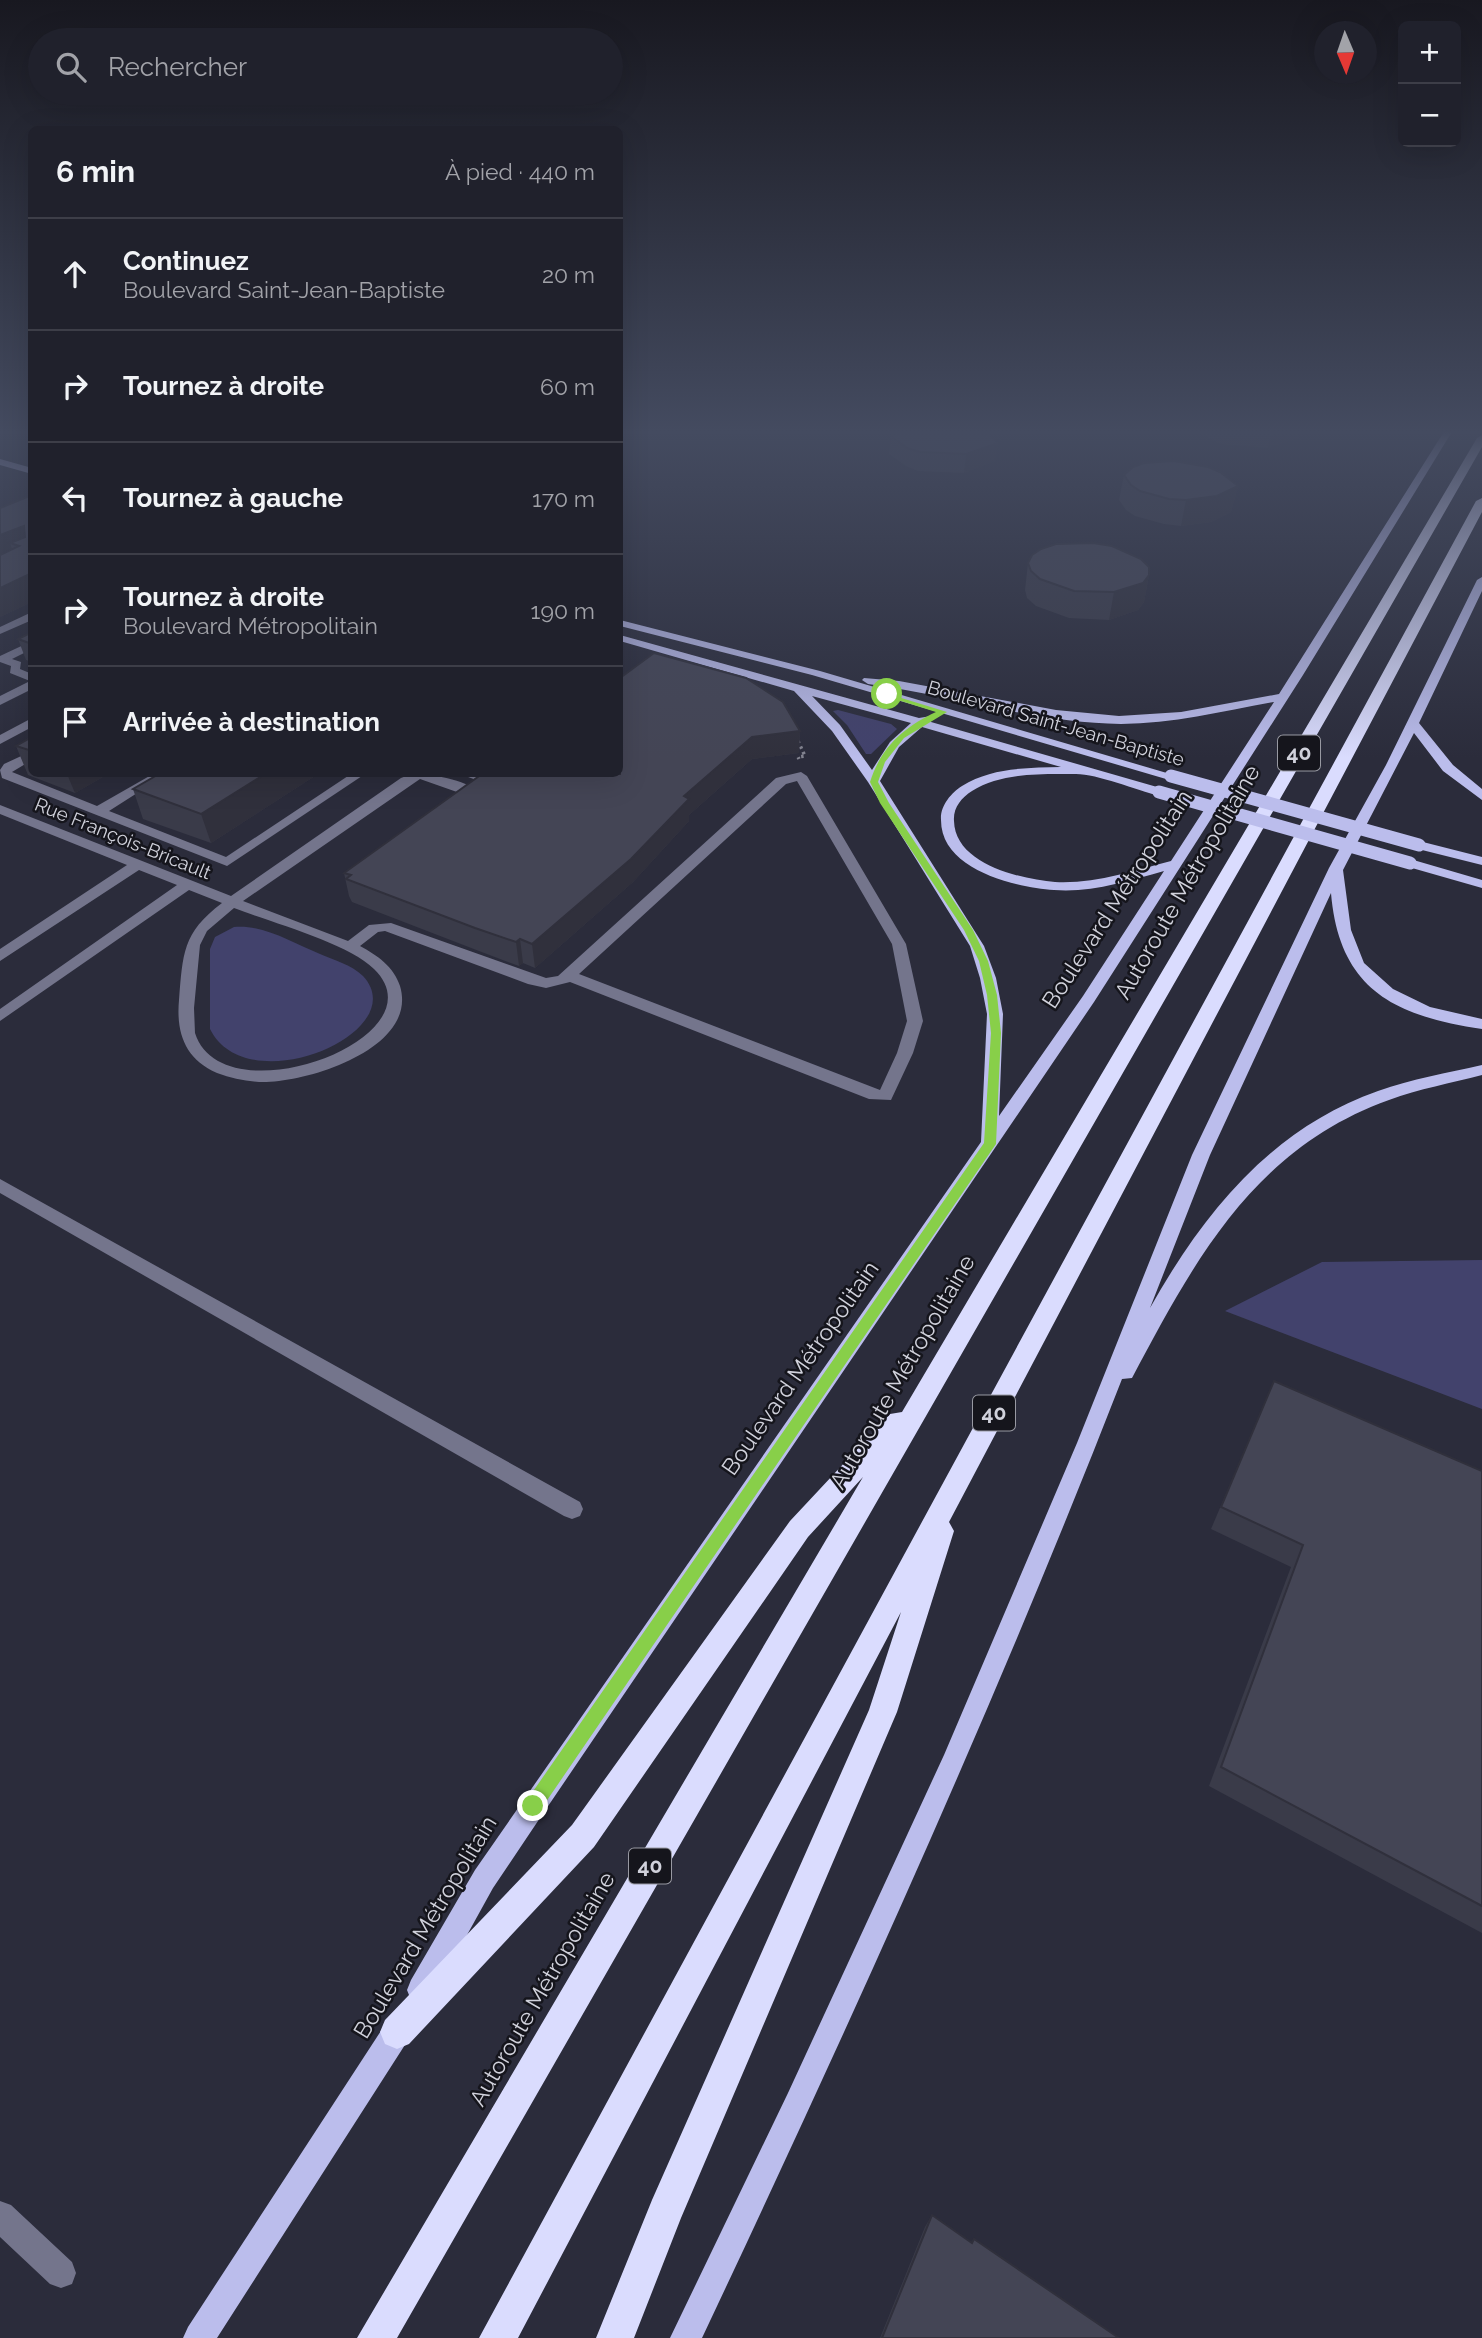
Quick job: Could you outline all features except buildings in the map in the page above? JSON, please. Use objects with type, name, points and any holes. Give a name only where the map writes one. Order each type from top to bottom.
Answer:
[{"type":"highway","name":"Autoroute Métropolitaine","points":[[376,2338],[1423,539]]},
{"type":"highway","name":"40","points":[[498,2338],[1462,539]]},
{"type":"highway","points":[[397,2032],[583,1836],[799,1529],[925,1394]]},
{"type":"highway","points":[[615,2338],[676,2188],[883,1712],[956,1482]]},
{"type":"main road","name":"Boulevard Métropolitain","points":[[199,2338],[397,2032],[491,1869],[1089,999],[1381,539]]},
{"type":"main road","points":[[686,2338],[953,1765],[1087,1443],[1201,1155],[1336,869],[1482,580]]},
{"type":"main road","name":"Boulevard Saint-Jean-Baptiste","points":[[623,624],[816,673],[943,712],[1482,861]]},
{"type":"main road","name":"Boulevard Saint-Jean-Baptiste","points":[[623,639],[1482,884]]},
{"type":"main road","points":[[816,673],[902,684],[1021,707],[1118,720],[1173,718],[1282,697]]},
{"type":"main road","points":[[799,689],[836,728],[874,782],[969,930],[984,961],[992,995],[996,1033],[990,1144]]},
{"type":"main road","points":[[874,782],[881,762],[909,729],[943,712]]},
{"type":"main road","points":[[1412,722],[1448,768],[1482,796]]},
{"type":"main road","points":[[1082,771],[1012,773],[973,785],[958,795],[949,809],[946,823],[952,839],[964,853],[983,867],[1041,885],[1098,885],[1176,864]]},
{"type":"main road","points":[[1336,869],[1350,953],[1367,974],[1391,993],[1422,1009],[1482,1024]]},
{"type":"main road","points":[[1087,1443],[1188,1257],[1213,1221],[1254,1175],[1315,1128],[1354,1107],[1393,1092],[1482,1070]]},
{"type":"street","points":[[0,631],[28,617]]},
{"type":"street","points":[[14,671],[17,664],[2,659],[28,646]]},
{"type":"street","points":[[0,673],[14,671],[28,676]]},
{"type":"street","points":[[0,701],[28,686]]},
{"type":"street","points":[[0,740],[28,724]]},
{"type":"street","points":[[28,757],[9,767],[5,772],[7,775],[227,862],[354,777]]},
{"type":"street","points":[[348,948],[374,928],[386,926],[537,982],[553,983],[570,976],[781,781],[801,776],[896,936],[906,970],[915,1020],[905,1053],[885,1096],[875,1095],[570,976]]},
{"type":"street","points":[[97,812],[156,777]]},
{"type":"street","points":[[232,902],[415,777]]},
{"type":"street","points":[[428,777],[479,795]]},
{"type":"street","points":[[476,777],[505,786]]},
{"type":"street","name":"Rue François-Bricault","points":[[0,809],[348,948],[373,960],[382,968],[395,995],[390,1016],[375,1037],[347,1056],[311,1070],[269,1075],[236,1073],[201,1056],[188,1036],[188,953],[200,930],[232,902]]},
{"type":"street","points":[[2,953],[138,864]]},
{"type":"street","points":[[0,1016],[188,884]]},
{"type":"street","points":[[0,1185],[572,1509]]},
{"type":"street","points":[[0,2216],[61,2273]]},
{"type":"path","points":[[794,734],[805,755],[798,757],[804,769]]},
{"type":"shaded area","points":[[833,711],[891,724],[897,729],[871,754],[866,754],[847,725]]},
{"type":"shaded area","points":[[234,927],[256,928],[278,935],[359,972],[373,997],[366,1018],[347,1037],[320,1052],[288,1060],[257,1060],[229,1051],[210,1029],[210,949],[215,937]]},
{"type":"shaded area","points":[[1482,1260],[1482,1409],[1225,1311],[1322,1262]]},
{"type":"route","points":[[533,1806],[990,1144],[991,1083],[996,1033],[992,995],[984,961],[969,930],[874,782],[881,762],[901,736],[921,722],[943,712],[887,694]]}]
